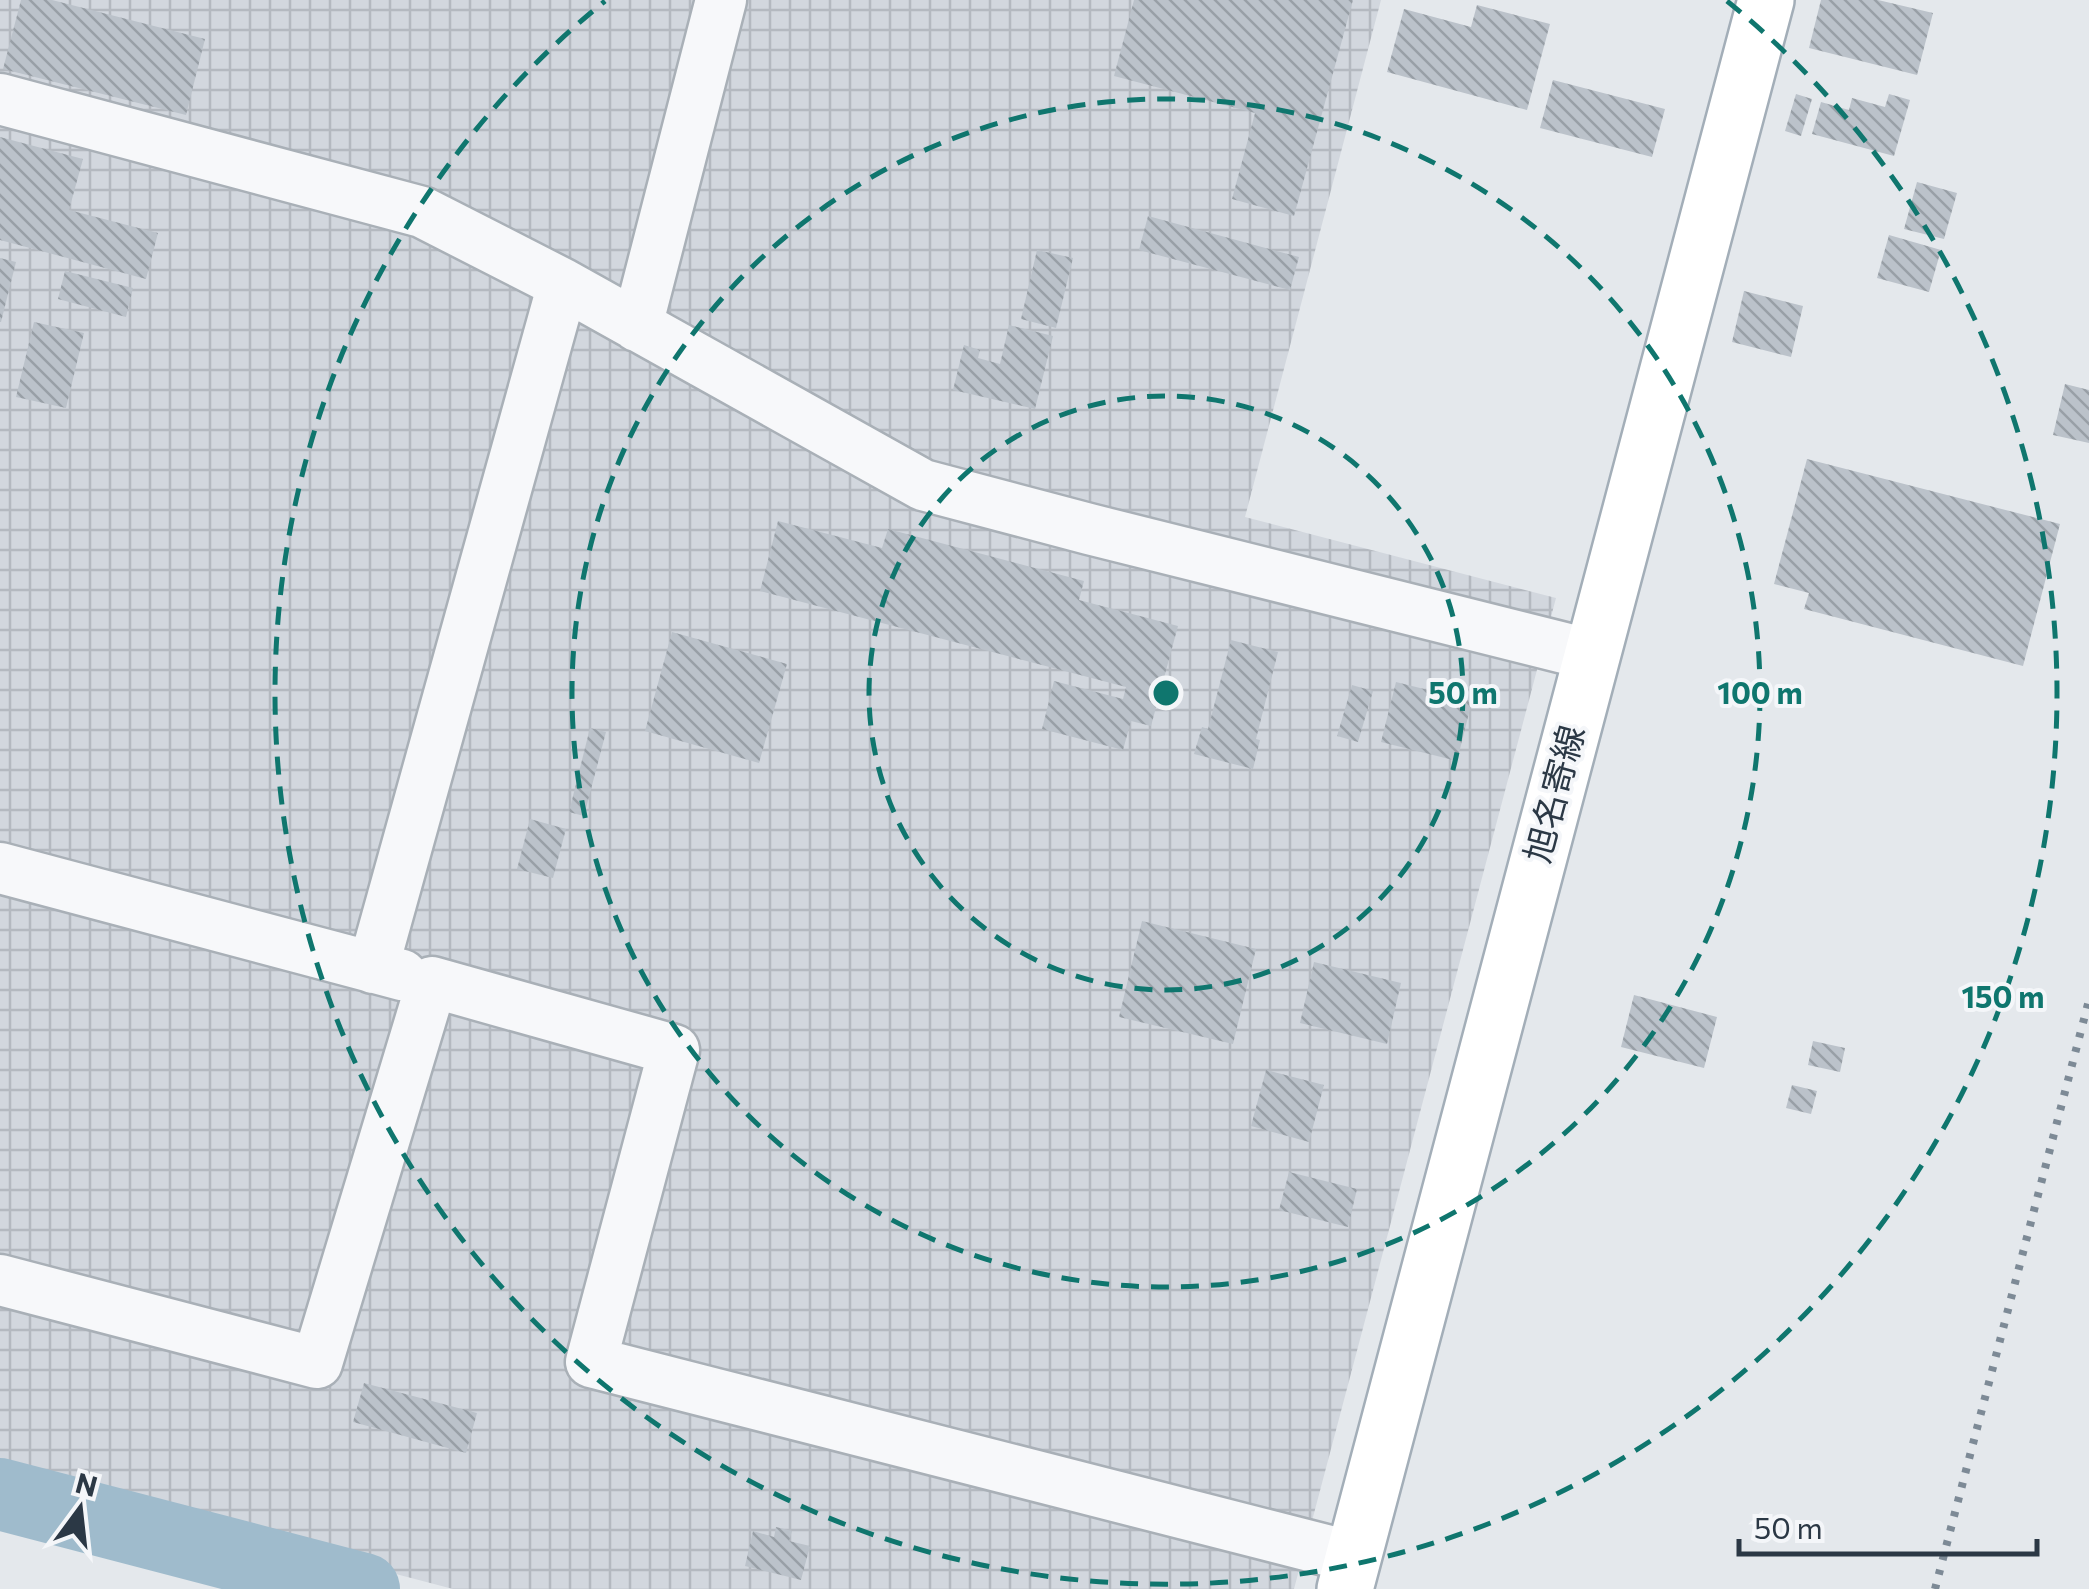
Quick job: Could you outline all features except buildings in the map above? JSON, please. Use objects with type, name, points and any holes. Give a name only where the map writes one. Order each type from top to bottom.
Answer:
[{"type":"main road","name":"旭名寄線","points":[[1349,1573],[1766,0]]},
{"type":"lane","points":[[637,326],[721,0]]},
{"type":"lane","points":[[0,99],[422,212],[563,284],[922,485],[1592,655]]},
{"type":"lane","points":[[372,968],[563,284]]},
{"type":"lane","points":[[0,868],[674,1050],[591,1362],[1349,1573]]},
{"type":"lane","points":[[0,1280],[317,1363],[432,982]]},
{"type":"shaded area","points":[[0,0],[1381,0],[1245,517],[1556,598],[1294,1589],[453,1589],[0,1470]]},
{"type":"waterway","points":[[0,1494],[364,1589]]},
{"type":"railway","points":[[1935,1589],[2089,1000]]}]
